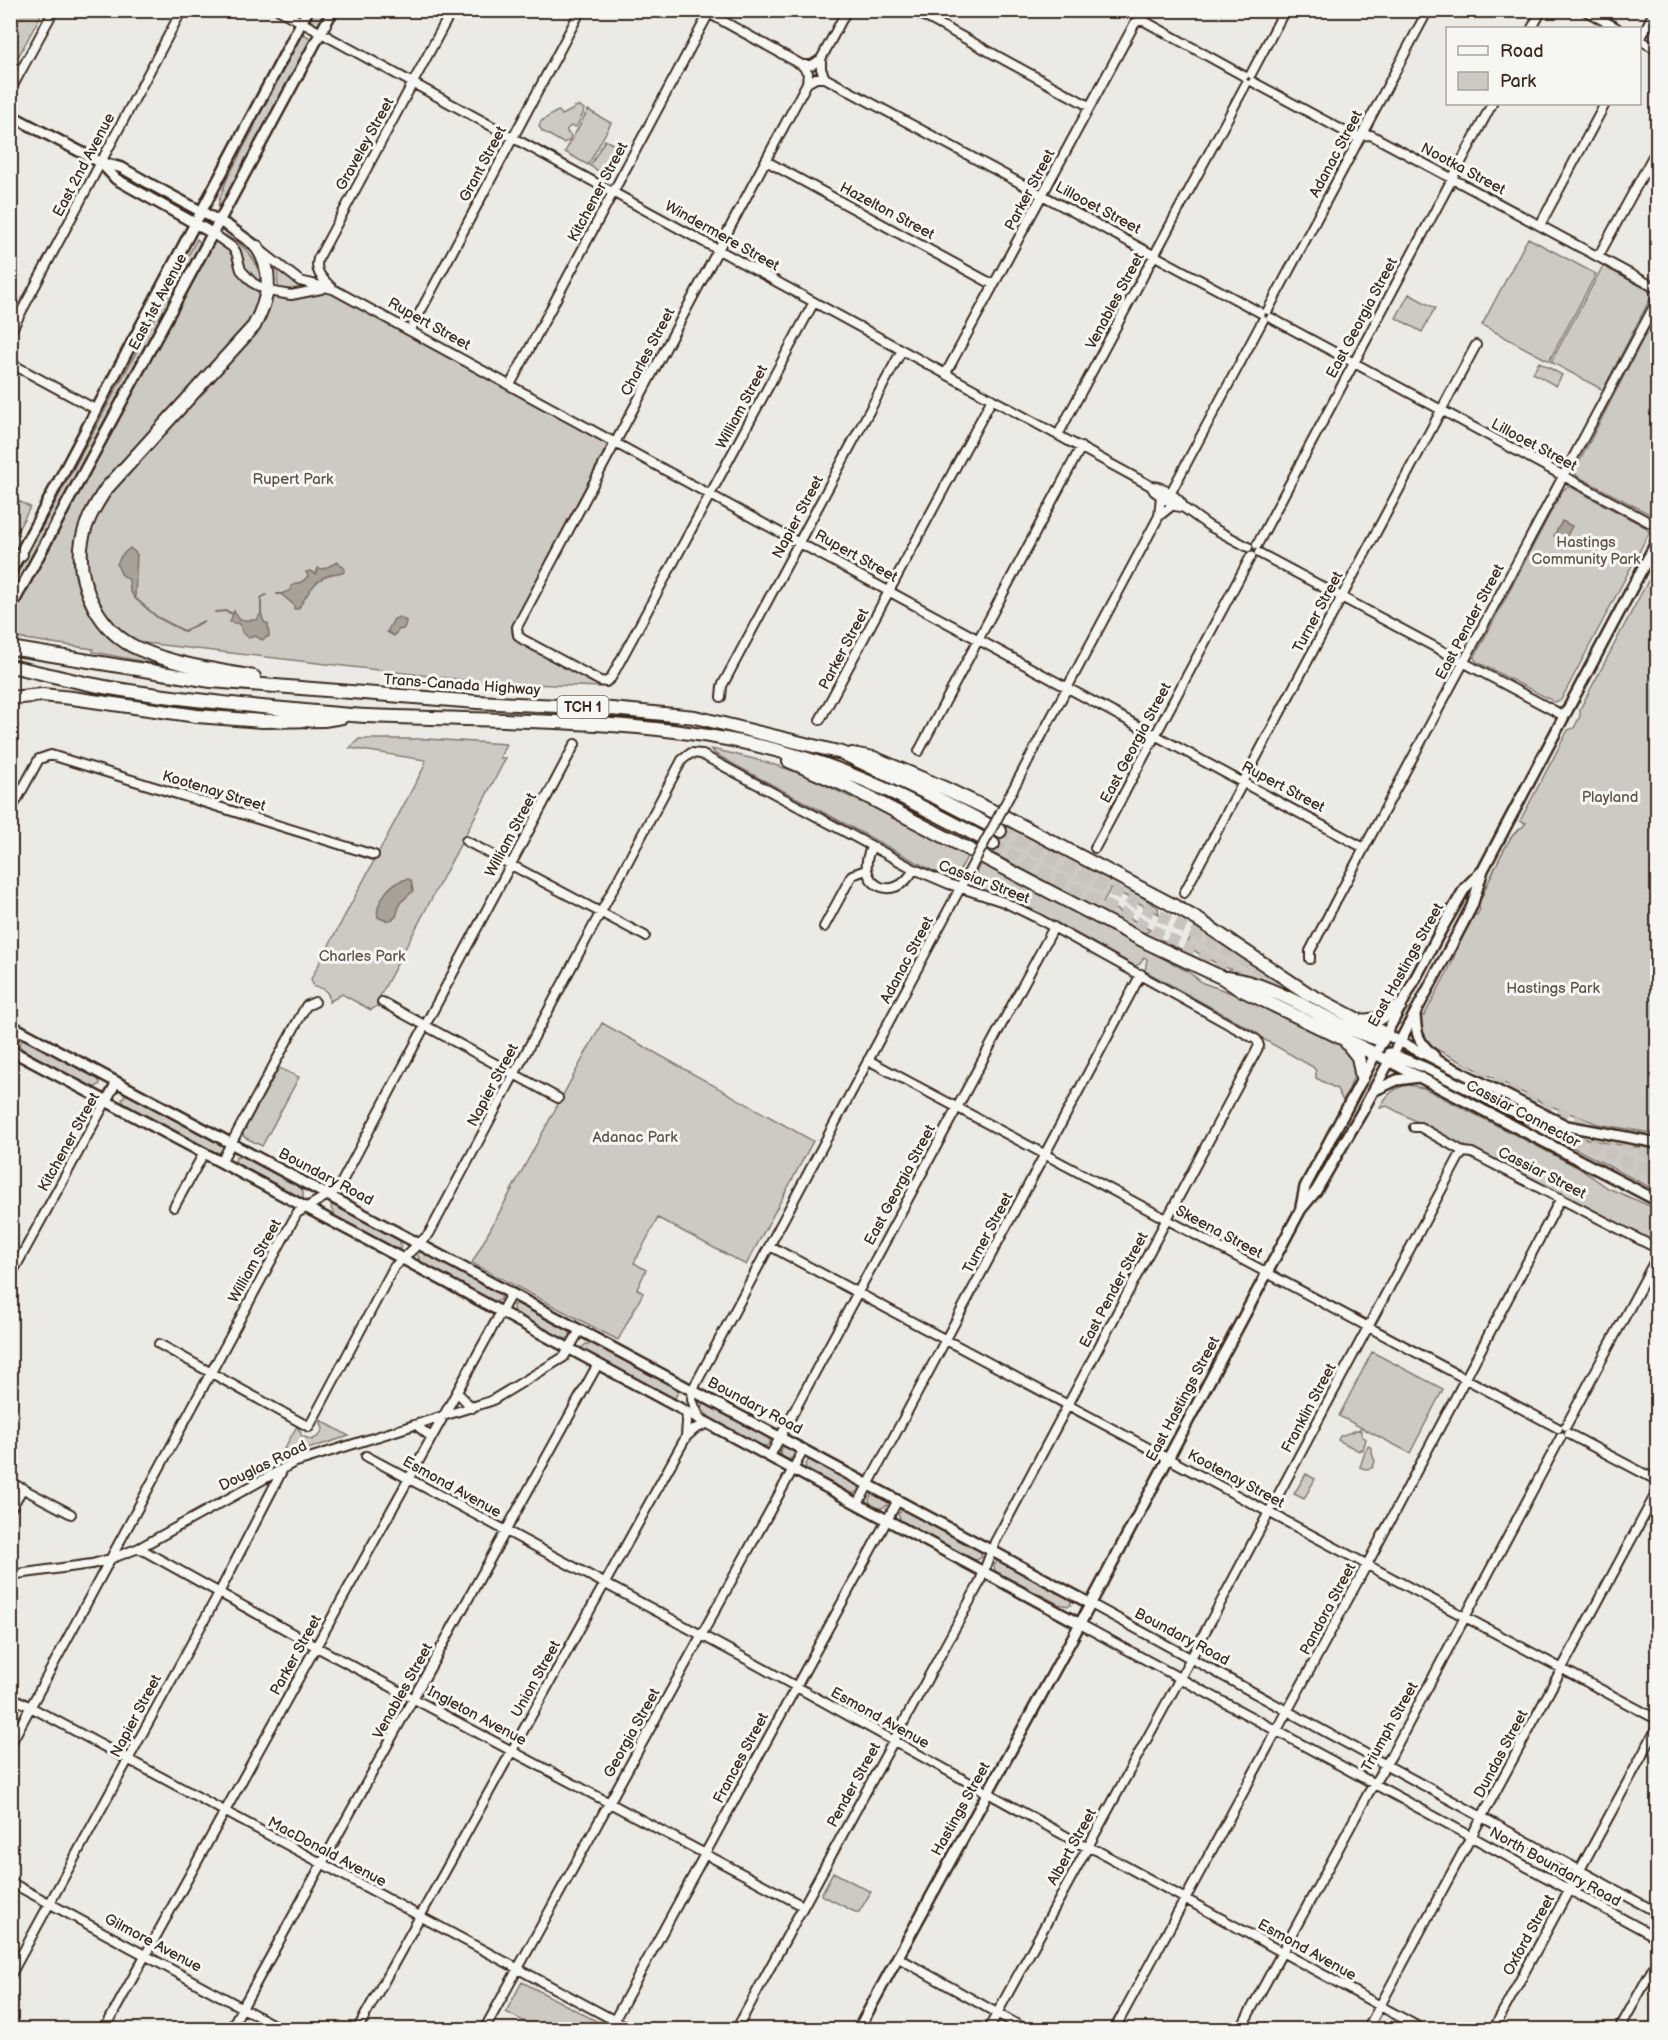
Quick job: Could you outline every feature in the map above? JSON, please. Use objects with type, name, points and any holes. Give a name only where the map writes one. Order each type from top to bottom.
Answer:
[{"type":"highway","points":[[257,247],[268,272],[268,291],[264,306],[254,326],[106,489],[87,521],[81,546],[81,564],[87,589],[103,620],[113,631],[137,648],[163,658],[189,664],[320,689]]},
{"type":"highway","name":"Trans-Canada Highway","points":[[16,649],[211,681],[523,705],[630,710],[695,717],[842,753],[1000,831]]},
{"type":"highway","name":"Trans-Canada Highway","points":[[11,666],[108,688],[240,705],[352,715],[550,722],[709,735],[794,755],[869,782],[993,844]]},
{"type":"highway","points":[[10,698],[42,695],[197,716],[262,721],[324,720],[352,715]]},
{"type":"highway","points":[[749,744],[849,787],[1148,943],[1375,1054]]},
{"type":"highway","points":[[842,753],[874,758],[1007,818],[1186,912],[1286,980],[1361,1021],[1384,1037]]},
{"type":"highway","points":[[1223,978],[1240,980],[1348,1027],[1384,1037]]},
{"type":"highway","points":[[1361,1021],[1379,1019],[1400,1006]]},
{"type":"highway","points":[[1344,1038],[1358,1058],[1362,1078]]},
{"type":"main road","name":"East 1st Avenue","points":[[10,573],[309,10]]},
{"type":"main road","name":"East 1st Avenue","points":[[10,609],[333,10]]},
{"type":"main road","name":"Rupert Street","points":[[10,115],[100,162],[122,168],[218,220],[257,247]]},
{"type":"main road","name":"Rupert Street","points":[[100,162],[116,179],[212,233]]},
{"type":"main road","name":"East Hastings Street","points":[[1091,1604],[1301,1209],[1316,1191],[1373,1092],[1472,906],[1483,870],[1658,539]]},
{"type":"main road","name":"East Hastings Street","points":[[1301,1209],[1305,1187],[1400,1006],[1465,888],[1483,870]]},
{"type":"main road","points":[[1415,1013],[1418,1037],[1425,1048],[1441,1062]]},
{"type":"main road","name":"Boundary Road","points":[[15,1027],[1091,1604]]},
{"type":"main road","points":[[1384,1037],[1390,1042],[1400,1041]]},
{"type":"main road","name":"Cassiar Connector","points":[[1400,1041],[1567,1126],[1658,1143]]},
{"type":"main road","points":[[10,1050],[1080,1624]]},
{"type":"main road","points":[[1375,1054],[1426,1068],[1524,1116],[1567,1126]]},
{"type":"main road","name":"Cassiar Connector","points":[[1391,1057],[1419,1077],[1658,1201]]},
{"type":"main road","points":[[1373,1092],[1397,1080],[1419,1077]]},
{"type":"main road","name":"Hastings Street","points":[[858,2030],[1091,1604]]},
{"type":"street","points":[[10,91],[54,10]]},
{"type":"street","name":"East 2nd Avenue","points":[[10,333],[182,10]]},
{"type":"street","name":"Windermere Street","points":[[279,10],[1081,447],[1151,486],[1161,496],[1184,508],[1209,526],[1252,546]]},
{"type":"street","name":"Graveley Street","points":[[333,289],[320,275],[316,265],[318,259],[452,10]]},
{"type":"street","name":"Grant Street","points":[[410,331],[581,10]]},
{"type":"street","points":[[708,12],[802,65],[812,65],[821,58],[846,10]]},
{"type":"street","points":[[914,10],[1089,106]]},
{"type":"street","name":"Nootka Street","points":[[1126,10],[1353,136],[1371,135],[1658,289]]},
{"type":"street","name":"Venables Street","points":[[1058,435],[1286,10]]},
{"type":"street","name":"Adanac Street","points":[[1170,494],[1428,10]]},
{"type":"street","points":[[1533,27],[1542,10]]},
{"type":"street","points":[[1584,10],[1615,27]]},
{"type":"street","points":[[1641,38],[1655,10]]},
{"type":"street","name":"Kitchener Street","points":[[510,386],[708,12]]},
{"type":"street","name":"Parker Street","points":[[946,374],[1138,15]]},
{"type":"street","points":[[1641,41],[1658,50]]},
{"type":"street","points":[[821,58],[821,69],[825,78]]},
{"type":"street","name":"Charles Street","points":[[607,681],[600,681],[518,635],[517,627],[807,83],[808,73],[802,65]]},
{"type":"street","name":"Lillooet Street","points":[[807,83],[816,78],[825,78],[1658,527]]},
{"type":"street","name":"East Georgia Street","points":[[1252,546],[1353,364],[1491,105]]},
{"type":"street","points":[[1540,225],[1604,105]]},
{"type":"street","points":[[1599,257],[1658,147]]},
{"type":"street","name":"Hazelton Street","points":[[766,161],[994,285]]},
{"type":"street","name":"Rupert Street","points":[[212,233],[232,246],[246,277],[268,291],[291,295],[333,289]]},
{"type":"street","name":"Rupert Street","points":[[257,247],[300,281],[333,289],[1365,848]]},
{"type":"street","name":"East Pender Street","points":[[1310,959],[1310,951],[1658,299]]},
{"type":"street","name":"William Street","points":[[607,681],[613,677],[814,302]]},
{"type":"street","name":"Turner Street","points":[[1184,893],[1476,345]]},
{"type":"street","name":"Napier Street","points":[[721,697],[722,686],[902,350]]},
{"type":"street","points":[[10,363],[97,410]]},
{"type":"street","name":"Parker Street","points":[[820,720],[992,399]]},
{"type":"street","points":[[919,752],[1081,447]]},
{"type":"street","name":"Windermere Street","points":[[1151,486],[1161,488],[1182,503],[1184,508]]},
{"type":"street","name":"Adanac Street","points":[[693,1389],[1159,516],[1161,496]]},
{"type":"street","name":"Adanac Street","points":[[1159,516],[1174,504]]},
{"type":"street","points":[[1252,546],[1260,548],[1259,553],[1251,556],[1248,552],[1252,546]]},
{"type":"street","points":[[1259,553],[1564,716]]},
{"type":"street","name":"East Georgia Street","points":[[1095,848],[1251,556]]},
{"type":"street","name":"William Street","points":[[10,1745],[297,1213],[338,1189],[575,744]]},
{"type":"street","name":"Napier Street","points":[[210,1372],[309,1427],[394,1268],[429,1234],[682,760],[687,754],[696,753]]},
{"type":"street","name":"Cassiar Street","points":[[696,753],[914,869],[1013,906],[1054,927],[1254,1037],[1259,1043]]},
{"type":"street","name":"Kootenay Street","points":[[10,812],[37,762],[45,756],[53,756],[374,855]]},
{"type":"street","points":[[466,841],[645,936]]},
{"type":"street","points":[[872,846],[866,860],[866,870],[877,885],[892,889],[907,881],[914,869]]},
{"type":"street","points":[[824,927],[852,875],[866,870]]},
{"type":"street","name":"East Georgia Street","points":[[770,1456],[1054,927]]},
{"type":"street","name":"Turner Street","points":[[858,1504],[1141,975]]},
{"type":"street","points":[[221,1162],[306,1006],[315,1002]]},
{"type":"street","points":[[382,1002],[558,1098]]},
{"type":"street","points":[[10,1045],[15,1027]]},
{"type":"street","name":"East Pender Street","points":[[992,1551],[1259,1043]]},
{"type":"street","name":"Skeena Street","points":[[868,1060],[1565,1429],[1658,1481]]},
{"type":"street","name":"Kitchener Street","points":[[10,1277],[116,1083]]},
{"type":"street","name":"Cassiar Street","points":[[1414,1126],[1420,1127],[1464,1152],[1472,1153],[1658,1249]]},
{"type":"street","name":"Franklin Street","points":[[1180,1678],[1367,1326],[1459,1157],[1464,1152]]},
{"type":"street","points":[[174,1207],[204,1153]]},
{"type":"street","name":"Pandora Street","points":[[1114,2030],[1367,1565],[1561,1198]]},
{"type":"street","name":"Kootenay Street","points":[[770,1246],[1658,1720]]},
{"type":"street","points":[[1565,1429],[1658,1255]]},
{"type":"street","name":"Parker Street","points":[[104,2030],[511,1294]]},
{"type":"street","name":"Douglas Road","points":[[10,1575],[92,1564],[110,1559],[139,1548],[284,1467],[320,1453],[442,1418],[491,1401],[564,1357],[580,1330]]},
{"type":"street","points":[[159,1344],[210,1372]]},
{"type":"street","name":"Venables Street","points":[[230,2030],[598,1364]]},
{"type":"street","points":[[693,1389],[694,1408],[704,1421]]},
{"type":"street","points":[[457,1392],[472,1408]]},
{"type":"street","name":"Union Street","points":[[686,1411],[686,1437]]},
{"type":"street","name":"Union Street","points":[[357,2030],[686,1437],[704,1421]]},
{"type":"street","points":[[416,1425],[431,1437]]},
{"type":"street","name":"Triumph Street","points":[[1240,2030],[1386,1765],[1560,1437],[1558,1434],[1565,1429]]},
{"type":"street","name":"Georgia Street","points":[[484,2030],[804,1449]]},
{"type":"street","name":"Esmond Avenue","points":[[366,1456],[702,1635],[1424,2030]]},
{"type":"street","name":"Napier Street","points":[[10,1976],[219,1593],[284,1467]]},
{"type":"street","points":[[10,1482],[71,1514]]},
{"type":"street","points":[[10,1510],[23,1488]]},
{"type":"street","name":"Dundas Street","points":[[1367,2030],[1658,1490]]},
{"type":"street","name":"Frances Street","points":[[609,2030],[898,1500]]},
{"type":"street","name":"Ingleton Avenue","points":[[139,1548],[803,1906]]},
{"type":"street","name":"Pender Street","points":[[736,2030],[984,1572],[992,1551]]},
{"type":"street","name":"Boundary Road","points":[[1091,1604],[1482,1818]]},
{"type":"street","points":[[1080,1624],[1472,1837]]},
{"type":"street","name":"Albert Street","points":[[988,2030],[1180,1678]]},
{"type":"street","name":"MacDonald Avenue","points":[[10,1696],[632,2030]]},
{"type":"street","name":"Oxford Street","points":[[1493,2030],[1658,1726]]},
{"type":"street","name":"North Boundary Road","points":[[1482,1818],[1658,1914]]},
{"type":"street","name":"North Boundary Road","points":[[1472,1837],[1658,1938]]},
{"type":"street","name":"Gilmore Avenue","points":[[10,1882],[283,2030]]},
{"type":"street","points":[[897,1957],[1028,2030]]},
{"type":"street","points":[[1619,2030],[1658,1959]]},
{"type":"green space","points":[[10,11],[43,11],[11,70]]},
{"type":"green space","points":[[314,11],[328,11],[321,24],[317,25],[310,20]]},
{"type":"green space","points":[[302,33],[312,39],[229,194],[218,207],[227,179]]},
{"type":"green space","points":[[580,106],[584,109],[576,127],[571,126],[567,129],[571,136],[569,141],[563,143],[542,131],[539,126],[541,121],[554,113],[559,111],[562,115]]},
{"type":"green space","points":[[588,110],[611,123],[588,165],[565,152]]},
{"type":"green space","points":[[605,140],[622,149],[607,176],[590,166]]},
{"type":"green space","points":[[222,234],[237,242],[249,253],[257,266],[261,282],[246,273],[235,245]]},
{"type":"green space","points":[[1528,238],[1596,274],[1549,361],[1482,325]]},
{"type":"green space","points":[[197,239],[200,242],[195,257],[105,420],[11,599],[11,585]]},
{"type":"green space","name":"Rupert Park","points":[[215,239],[233,254],[241,275],[293,298],[321,292],[333,294],[608,444],[512,627],[512,633],[517,640],[601,687],[481,682],[145,643],[128,650],[152,661],[151,663],[93,652],[93,649],[11,637],[10,622]]},
{"type":"green space","points":[[1603,266],[1648,290],[1652,295],[1603,390],[1551,362]]},
{"type":"green space","points":[[277,267],[295,282],[309,288],[291,292],[280,290]]},
{"type":"green space","points":[[1409,294],[1435,308],[1422,332],[1396,318]]},
{"type":"green space","name":"Hastings Community Park","points":[[1657,312],[1658,516],[1655,517],[1577,476],[1574,472]]},
{"type":"green space","points":[[1539,362],[1562,375],[1556,386],[1533,373]]},
{"type":"green space","name":"Hastings Community Park","points":[[1571,487],[1647,528],[1649,533],[1561,700],[1555,702],[1477,662],[1474,658],[1562,491]]},
{"type":"green space","points":[[11,497],[30,507],[11,543]]},
{"type":"green space","name":"Hastings Park","points":[[1657,564],[1657,1134],[1598,1124],[1543,1103],[1432,1047],[1425,1035],[1376,1013],[1386,1000],[1424,1016],[1451,965],[1474,913],[1477,915],[1480,909],[1478,905],[1502,852],[1514,834],[1526,823],[1520,821],[1568,730],[1574,728],[1580,716],[1580,709]]},
{"type":"green space","name":"Charles Park","points":[[359,739],[427,739],[506,744],[500,758],[506,758],[379,998],[378,1005],[371,1010],[342,994],[329,1002],[327,993],[323,989],[314,987],[311,979],[424,767],[425,760],[350,748]]},
{"type":"green space","points":[[711,749],[762,761],[798,773],[853,799],[879,808],[967,857],[957,875],[950,878],[931,870],[735,765]]},
{"type":"green space","points":[[1009,823],[1132,890],[1158,908],[1159,914],[1111,888],[1103,902],[1150,930],[1141,933],[993,853]]},
{"type":"green space","points":[[982,861],[1187,971],[1203,983],[1243,997],[1346,1047],[1351,1053],[1355,1067],[1352,1081],[1343,1101],[1337,1089],[1316,1078],[1316,1071],[1313,1067],[1263,1039],[1256,1032],[1145,971],[1147,959],[1144,957],[1140,964],[1135,966],[1036,912],[974,886],[972,880]]},
{"type":"green space","points":[[1196,926],[1268,975],[1296,991],[1293,997],[1212,961],[1186,946]]},
{"type":"green space","points":[[1158,939],[1166,941],[1201,960],[1160,943]]},
{"type":"green space","name":"Adanac Park","points":[[602,1023],[813,1141],[746,1265],[658,1218],[634,1263],[646,1270],[637,1289],[643,1293],[618,1340],[472,1263]]},
{"type":"green space","points":[[23,1039],[98,1077],[100,1084],[91,1087],[22,1049],[19,1045]]},
{"type":"green space","points":[[279,1068],[299,1077],[262,1146],[244,1137],[243,1133]]},
{"type":"green space","points":[[1408,1085],[1424,1088],[1579,1168],[1608,1188],[1657,1209],[1657,1244],[1473,1148],[1465,1147],[1387,1106],[1380,1108],[1391,1092]]},
{"type":"green space","points":[[129,1094],[216,1140],[223,1146],[223,1151],[220,1153],[211,1151],[125,1105],[122,1099]]},
{"type":"green space","points":[[1562,1134],[1657,1150],[1657,1187],[1650,1185],[1649,1187],[1559,1140]]},
{"type":"green space","points":[[236,1156],[260,1163],[289,1178],[301,1188],[303,1197],[300,1198],[239,1165],[235,1161]]},
{"type":"green space","points":[[333,1203],[397,1237],[401,1248],[394,1250],[337,1219],[331,1208]]},
{"type":"green space","points":[[425,1251],[500,1292],[502,1295],[500,1300],[494,1302],[424,1265],[417,1254]]},
{"type":"green space","points":[[521,1302],[569,1328],[571,1332],[569,1338],[562,1339],[514,1314],[513,1305]]},
{"type":"green space","points":[[586,1344],[597,1344],[681,1388],[674,1399],[580,1349]]},
{"type":"green space","points":[[1372,1352],[1443,1389],[1410,1453],[1339,1416]]},
{"type":"green space","points":[[703,1401],[769,1437],[770,1443],[762,1446],[710,1418],[701,1408]]},
{"type":"green space","points":[[320,1420],[349,1436],[279,1458],[297,1426],[302,1436],[312,1440],[319,1436],[323,1429]]},
{"type":"green space","points":[[1360,1429],[1362,1436],[1366,1439],[1363,1450],[1359,1451],[1338,1440],[1340,1436]]},
{"type":"green space","points":[[787,1446],[792,1448],[794,1453],[792,1458],[787,1460],[782,1458],[780,1453],[782,1448]]},
{"type":"green space","points":[[1368,1446],[1372,1448],[1375,1462],[1372,1468],[1365,1469],[1360,1467]]},
{"type":"green space","points":[[809,1459],[858,1484],[858,1490],[850,1493],[808,1471],[805,1466]]},
{"type":"green space","points":[[1306,1474],[1315,1479],[1304,1499],[1294,1494]]},
{"type":"green space","points":[[872,1494],[885,1498],[888,1502],[887,1506],[879,1509],[871,1505],[869,1500]]},
{"type":"green space","points":[[903,1509],[980,1549],[982,1557],[977,1560],[973,1559],[901,1521],[898,1514]]},
{"type":"green space","points":[[997,1561],[1002,1561],[1068,1597],[1071,1605],[1058,1604],[995,1571],[994,1566]]},
{"type":"green space","points":[[833,1872],[871,1892],[859,1912],[821,1895]]},
{"type":"green space","points":[[522,1982],[600,2023],[597,2029],[538,2029],[506,2012]]},
{"type":"shaded area","points":[[1562,521],[1572,526],[1564,541],[1554,536]]},
{"type":"shaded area","points":[[130,548],[137,554],[135,598],[130,591],[129,580],[121,574],[117,564],[121,556]]},
{"type":"shaded area","points":[[338,562],[345,569],[343,573],[334,573],[321,579],[311,589],[298,609],[294,609],[294,605],[281,594],[291,590],[291,586],[303,581],[308,576],[306,572],[316,574],[318,568],[323,569]]},
{"type":"shaded area","points":[[234,611],[240,620],[257,620],[261,613],[264,622],[268,624],[269,636],[262,640],[255,636],[249,638],[242,632],[240,624],[230,622]]},
{"type":"shaded area","points":[[399,617],[406,621],[405,626],[394,636],[387,632],[394,619]]},
{"type":"shaded area","points":[[411,880],[413,891],[400,903],[396,917],[387,920],[378,917],[378,907],[386,892],[394,884]]},
{"type":"waterway","points":[[261,613],[261,598],[266,595]]},
{"type":"waterway","points":[[135,598],[157,617],[184,631],[204,621]]},
{"type":"waterway","points":[[215,612],[226,611],[233,614]]},
{"type":"tunnel","points":[[1000,831],[1276,977]]},
{"type":"tunnel","points":[[993,844],[1245,980]]},
{"type":"tunnel","points":[[1351,1035],[1398,1056]]},
{"type":"tunnel","points":[[1459,1067],[1618,1141],[1658,1155]]},
{"type":"tunnel","points":[[1539,1121],[1625,1161],[1658,1172]]},
{"type":"park label","name":"Playland","points":[[1610,797]]}]
